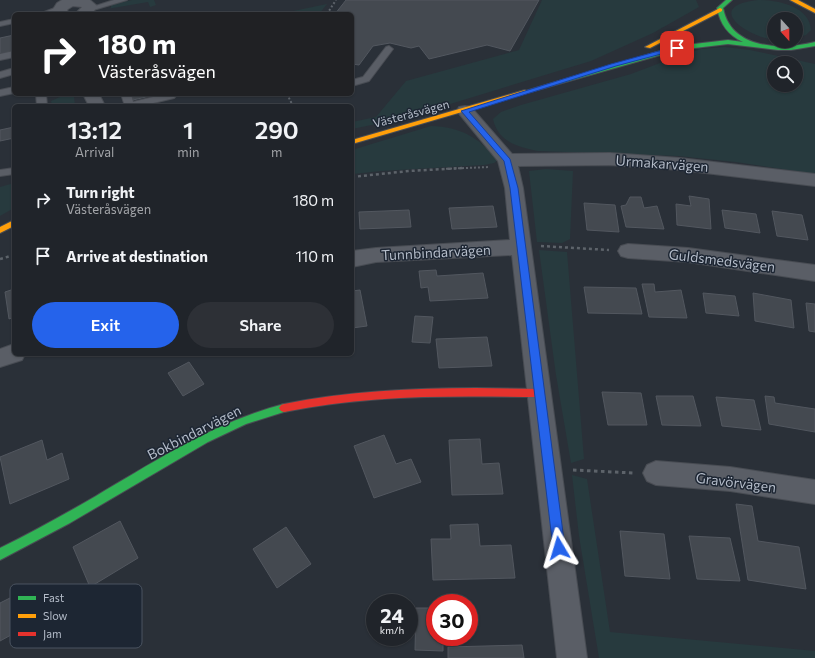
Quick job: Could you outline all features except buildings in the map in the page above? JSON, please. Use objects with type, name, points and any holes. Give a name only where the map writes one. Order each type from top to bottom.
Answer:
[{"type":"street","name":"Västeråsvägen","points":[[614,65],[729,0]]},
{"type":"street","points":[[793,0],[815,11]]},
{"type":"street","points":[[63,7],[84,7]]},
{"type":"street","points":[[718,7],[724,25],[730,31],[750,42],[765,47],[808,56]]},
{"type":"street","name":"Västeråsvägen","points":[[354,141],[465,111],[614,65],[700,44],[728,42],[765,47]]},
{"type":"street","points":[[765,47],[797,49],[815,44]]},
{"type":"street","points":[[465,111],[507,160],[514,188],[572,658]]},
{"type":"street","name":"Urmakarvägen","points":[[507,160],[610,159],[680,164],[815,180]]},
{"type":"street","points":[[0,230],[12,224]]},
{"type":"street","name":"Tunnbindarvägen","points":[[354,259],[376,255],[521,247]]},
{"type":"street","name":"Guldsmedsvägen","points":[[628,251],[688,255],[815,272]]},
{"type":"street","points":[[0,358],[12,354]]},
{"type":"street","name":"Bokbindarvägen","points":[[0,554],[199,442],[238,423],[274,410],[318,398],[362,393],[540,393]]},
{"type":"street","name":"Gravörvägen","points":[[656,474],[730,479],[815,492]]},
{"type":"lane","points":[[84,7],[102,0]]},
{"type":"lane","points":[[84,7],[123,0]]},
{"type":"lane","points":[[49,12],[63,7]]},
{"type":"lane","points":[[0,24],[12,21]]},
{"type":"lane","points":[[354,83],[366,79],[389,49]]},
{"type":"lane","points":[[0,57],[12,54]]},
{"type":"lane","points":[[0,75],[12,72]]},
{"type":"lane","points":[[0,93],[12,90]]},
{"type":"lane","points":[[138,104],[171,96]]},
{"type":"lane","points":[[0,173],[12,171]]},
{"type":"path","points":[[329,11],[336,0]]},
{"type":"path","points":[[354,177],[409,171],[487,167],[497,165],[507,160]]},
{"type":"path","points":[[521,247],[538,246],[628,251]]},
{"type":"path","points":[[0,259],[12,256]]},
{"type":"path","points":[[549,470],[656,474]]},
{"type":"green space","points":[[132,0],[154,0],[156,5],[150,7],[148,2],[107,9],[111,8],[111,5]]},
{"type":"green space","points":[[542,0],[696,0],[699,7],[653,33],[591,61],[401,119],[354,129],[354,122],[376,117],[406,81],[519,50]]},
{"type":"green space","points":[[758,0],[774,1],[791,6],[801,12],[767,12],[767,38],[751,32],[734,20],[731,14],[734,8],[742,3]]},
{"type":"green space","points":[[327,4],[321,12],[289,12]]},
{"type":"green space","points":[[803,13],[809,22],[811,30],[803,36]]},
{"type":"green space","points":[[725,47],[750,50],[778,56],[767,56],[767,92],[803,92],[803,61],[815,64],[815,174],[736,162],[678,156],[538,151],[523,148],[504,138],[499,133],[493,119],[501,112],[521,105],[631,74],[701,49]]},
{"type":"green space","points":[[60,97],[74,97],[75,104],[52,104],[51,101]]},
{"type":"green space","points":[[431,126],[451,128],[476,139],[498,160],[494,163],[484,165],[354,174],[354,149]]},
{"type":"green space","points":[[546,169],[573,171],[570,239],[562,243],[537,242],[529,171]]},
{"type":"green space","points":[[12,184],[12,209],[0,216],[0,187]]},
{"type":"green space","points":[[539,250],[567,252],[584,459],[571,463],[556,375]]},
{"type":"green space","points":[[572,475],[587,479],[610,632],[815,651],[815,658],[599,658],[579,536]]},
{"type":"traffic: fast","points":[[729,0],[720,8],[721,16],[729,30],[739,38],[751,43],[778,48],[791,48],[815,44]]},
{"type":"traffic: fast","points":[[525,92],[677,48],[728,42],[764,46]]},
{"type":"traffic: fast","points":[[0,554],[66,519],[204,438],[243,421],[284,408]]},
{"type":"traffic: slow","points":[[793,0],[815,11]]},
{"type":"traffic: slow","points":[[648,47],[720,10]]},
{"type":"traffic: slow","points":[[354,141],[525,92]]},
{"type":"traffic: slow","points":[[0,230],[12,224]]},
{"type":"traffic: jam","points":[[284,408],[347,397],[379,394],[443,392],[540,393]]},
{"type":"route","points":[[559,548],[514,188],[507,160],[465,111],[614,65],[677,48]]}]
